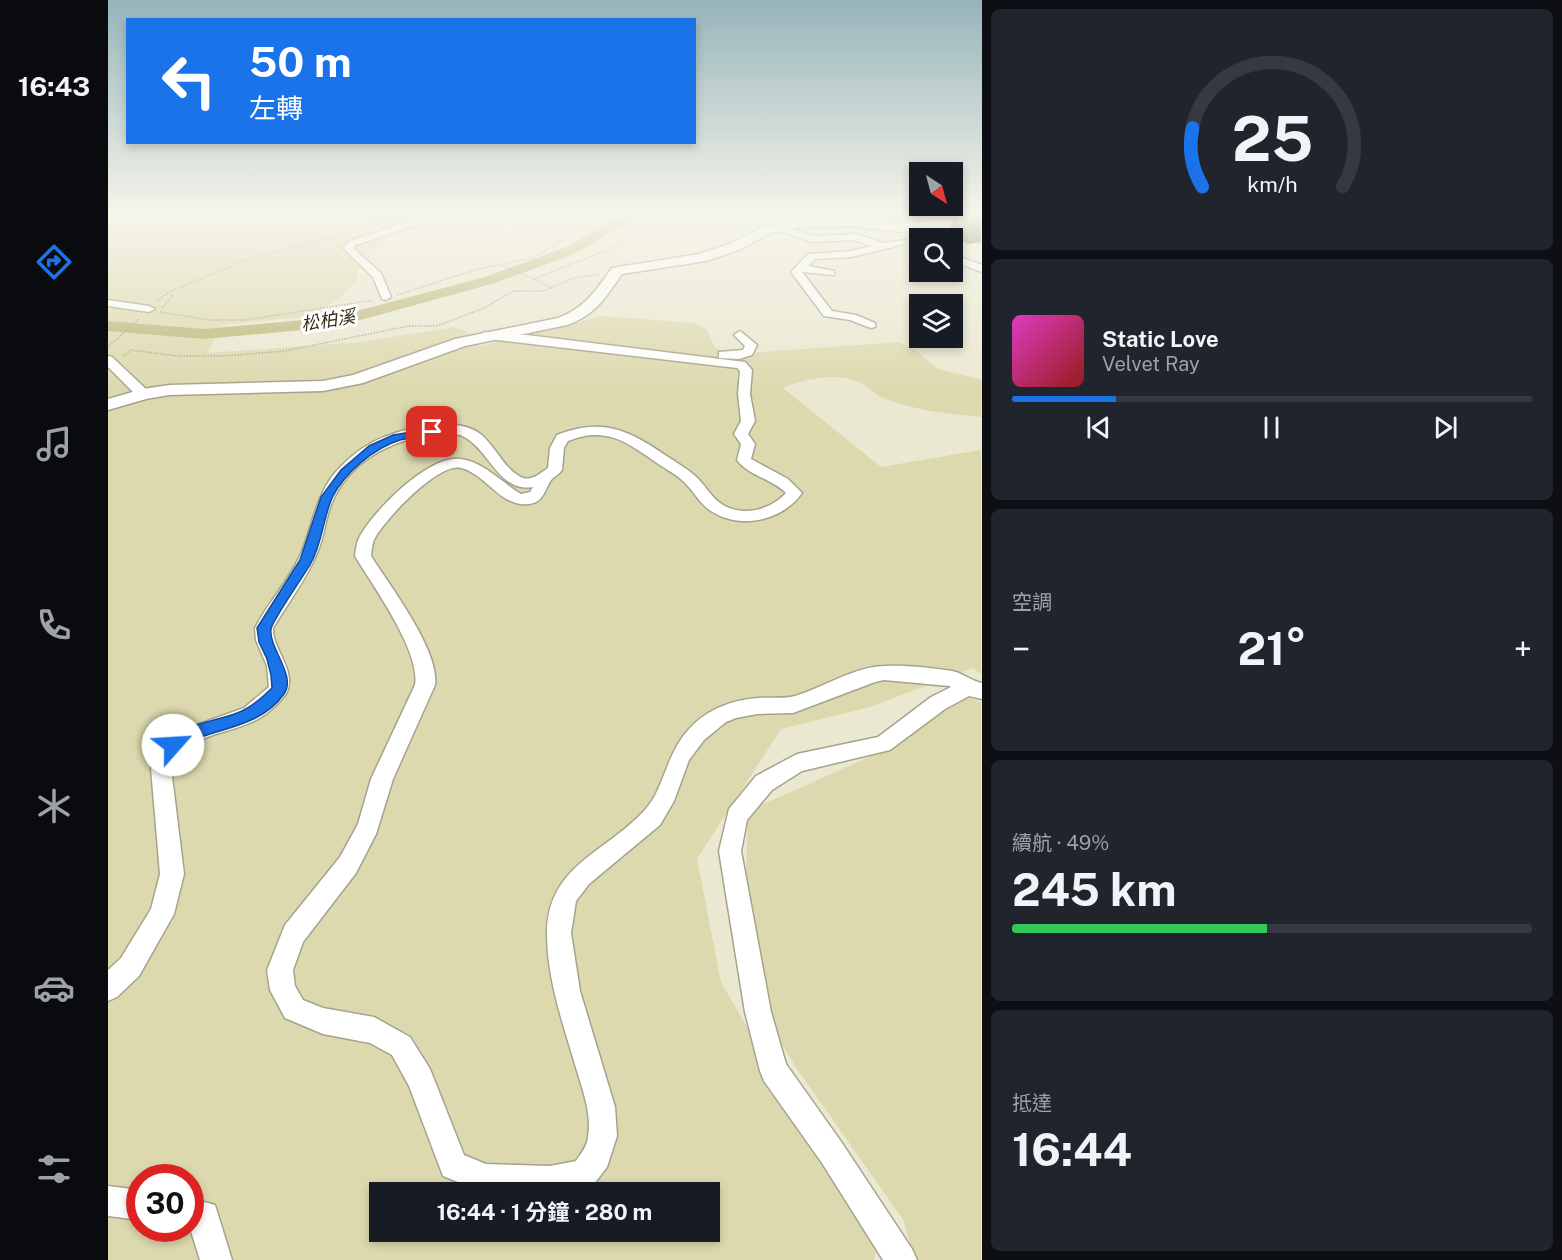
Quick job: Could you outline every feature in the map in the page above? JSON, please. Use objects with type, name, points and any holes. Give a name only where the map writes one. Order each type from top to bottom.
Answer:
[{"type":"main road","points":[[108,405],[142,394],[170,390],[322,386],[357,379],[461,342],[554,324],[578,316],[592,306],[616,272]]},
{"type":"street","points":[[373,272],[383,283],[383,293],[386,297]]},
{"type":"street","points":[[796,272],[828,314],[852,317],[871,325]]},
{"type":"street","points":[[823,272],[830,273]]},
{"type":"street","points":[[108,303],[150,309]]},
{"type":"street","points":[[674,356],[686,353],[739,355],[748,352],[751,345],[740,334]]},
{"type":"street","points":[[485,336],[741,365],[746,370],[744,394],[748,421],[741,434],[747,444],[744,460],[750,467],[789,487],[794,493],[786,503],[768,513],[747,516],[714,507],[689,478],[626,435],[613,432],[574,432],[562,438],[557,448],[555,470],[543,482],[540,492],[531,498],[513,498],[477,469],[464,463],[450,463],[436,468],[412,488],[367,537],[363,556],[415,641],[427,673],[424,685],[382,779],[368,827],[348,865],[294,934],[280,970],[283,990],[294,1009],[322,1021],[374,1030],[401,1046],[420,1079],[453,1166],[486,1179],[549,1181],[584,1174],[597,1157],[603,1137],[601,1107],[567,990],[559,933],[565,897],[581,876],[652,818],[663,801],[680,756],[697,734],[719,716],[733,710],[757,706],[793,705],[873,675],[953,679],[974,690]]},
{"type":"street","points":[[110,355],[142,394]]},
{"type":"street","points":[[108,988],[130,967],[162,914],[172,874],[161,768],[164,758],[173,745],[186,736],[245,717],[263,707],[279,690],[278,675],[266,642],[264,628],[306,560],[327,497],[345,472],[372,448],[397,438],[450,429],[463,430],[472,435],[512,478],[530,484],[543,482]]},
{"type":"street","points":[[901,1260],[832,1153],[774,1071],[759,1012],[730,851],[737,816],[764,783],[797,763],[883,744],[938,703],[974,690]]},
{"type":"street","points":[[108,1201],[126,1203]]},
{"type":"street","points":[[204,1216],[216,1260]]},
{"type":"path","points":[[110,355],[161,296],[218,272]]},
{"type":"path","points":[[169,292],[172,296],[159,311],[162,314],[209,320],[276,317],[415,292],[472,272]]},
{"type":"path","points":[[516,272],[551,288]]},
{"type":"path","points":[[534,279],[552,272]]},
{"type":"path","points":[[110,355],[131,350],[177,356],[224,356],[285,351],[408,326],[437,326],[484,308],[513,291],[544,291],[574,278],[612,272]]},
{"type":"shaded area","points":[[108,272],[357,272],[358,280],[338,299],[308,317],[222,325],[207,353],[361,342],[455,327],[468,332],[465,341],[480,346],[602,316],[694,323],[707,330],[715,348],[733,354],[899,342],[915,350],[938,369],[982,380],[981,417],[936,412],[887,400],[859,382],[841,377],[810,380],[783,388],[881,467],[981,450],[981,674],[973,668],[870,707],[781,729],[697,859],[721,982],[876,1251],[874,1260],[108,1260]]},
{"type":"shaded area","points":[[964,696],[981,702],[981,1260],[914,1260],[904,1221],[795,1066],[765,1016],[746,882],[748,811],[869,757]]},
{"type":"waterway","name":"松柏溪","points":[[108,326],[204,334],[335,322],[490,280],[512,272]]},
{"type":"route","points":[[173,745],[186,736],[245,717],[263,707],[279,690],[278,675],[266,642],[264,628],[306,560],[327,497],[345,472],[372,448],[397,438],[432,432]]}]
